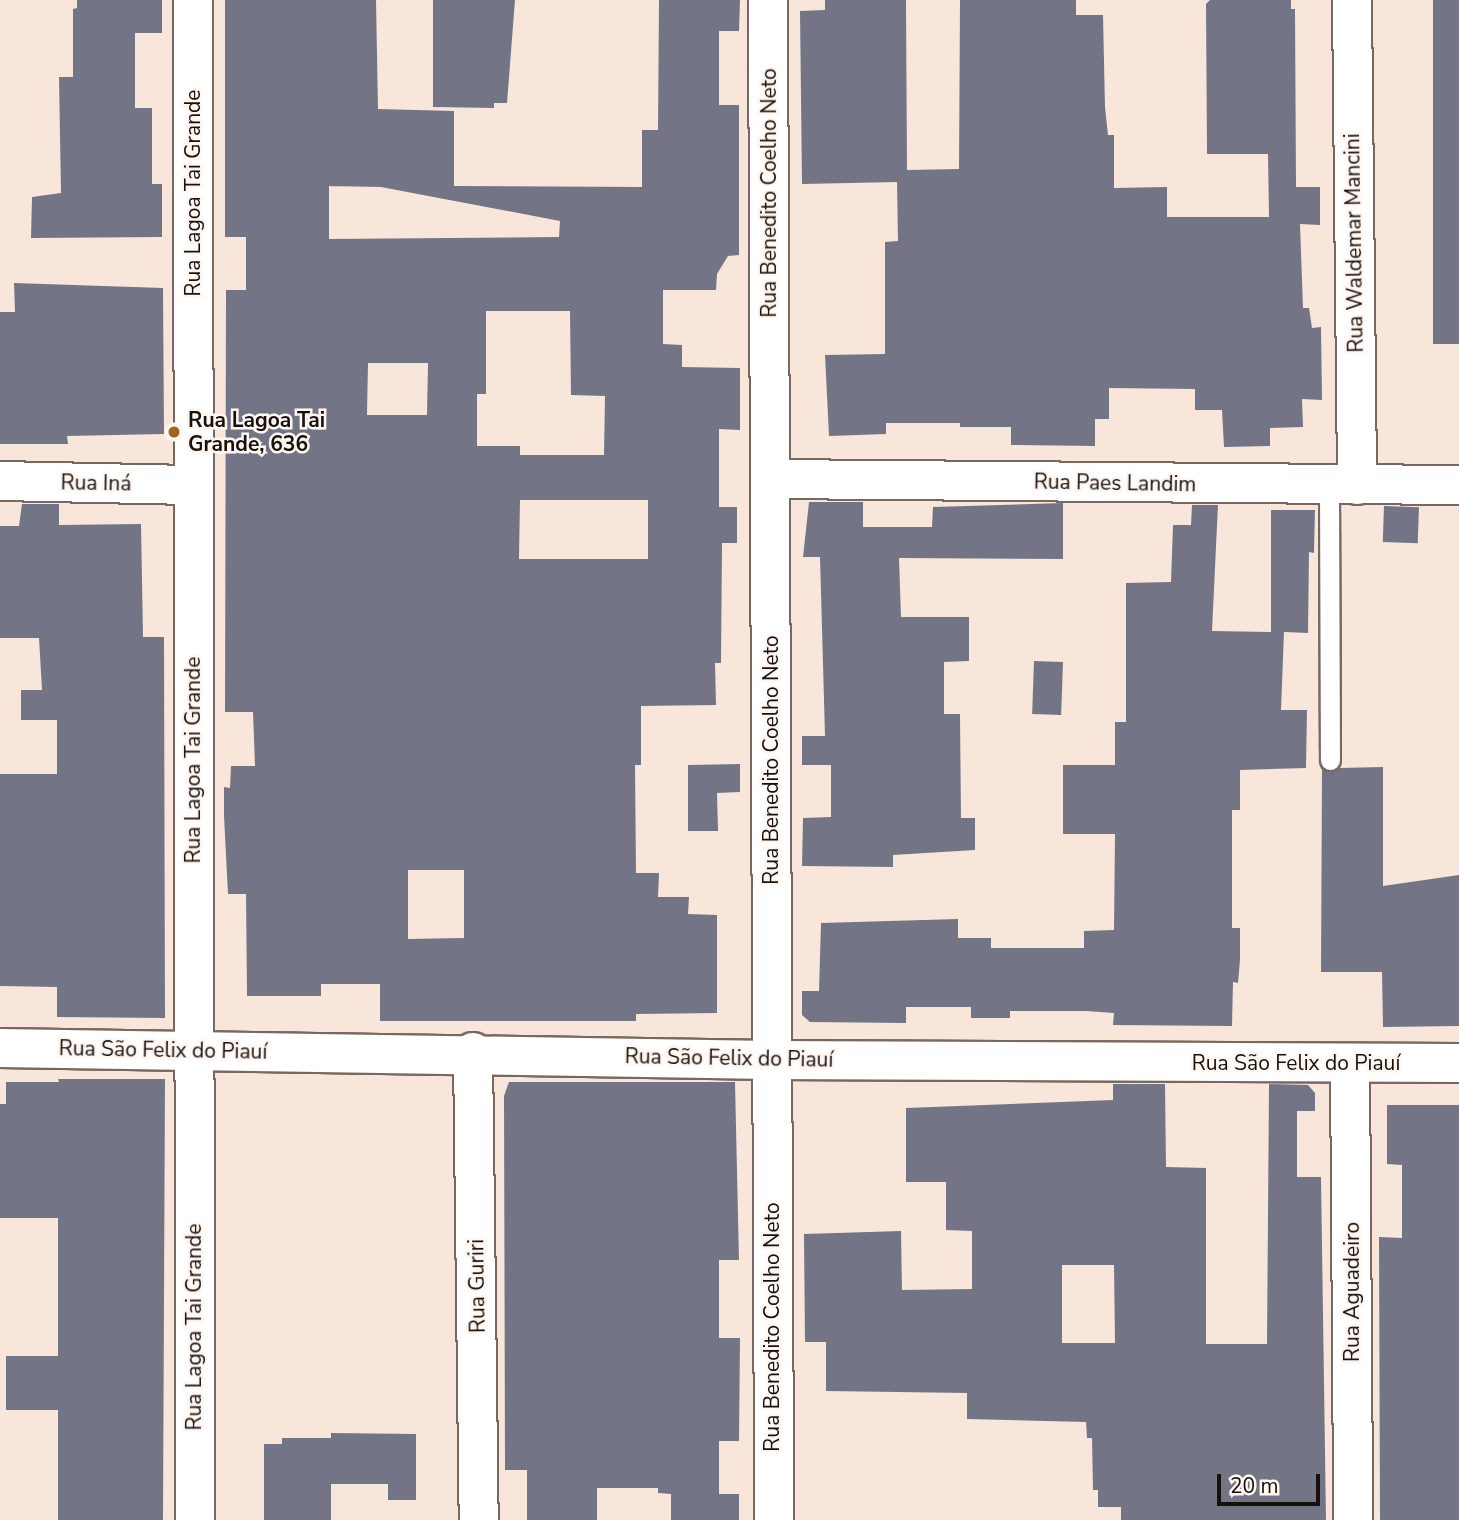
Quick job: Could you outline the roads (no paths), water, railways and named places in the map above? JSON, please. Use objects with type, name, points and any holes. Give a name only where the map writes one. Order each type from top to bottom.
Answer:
[{"type":"street","name":"Rua Lagoa Tai Grande","points":[[193,0],[195,1520]]},
{"type":"street","name":"Rua Benedito Coelho Neto","points":[[768,0],[774,1520]]},
{"type":"street","name":"Rua Waldemar Mancini","points":[[1343,485],[1352,0]]},
{"type":"street","name":"Rua Paes Landim","points":[[771,479],[1459,485]]},
{"type":"street","name":"Rua Iná","points":[[0,481],[192,485]]},
{"type":"street","name":"Rua São Felix do Piauí","points":[[0,1048],[473,1052],[771,1060],[1459,1063]]},
{"type":"street","name":"Rua Guriri","points":[[473,1052],[479,1520]]},
{"type":"street","name":"Rua Aguadeiro","points":[[1350,1063],[1353,1520]]},
{"type":"lane","points":[[1330,760],[1343,485]]},
{"type":"place","name":"Rua Lagoa Tai Grande, 636","points":[[174,432]]}]
